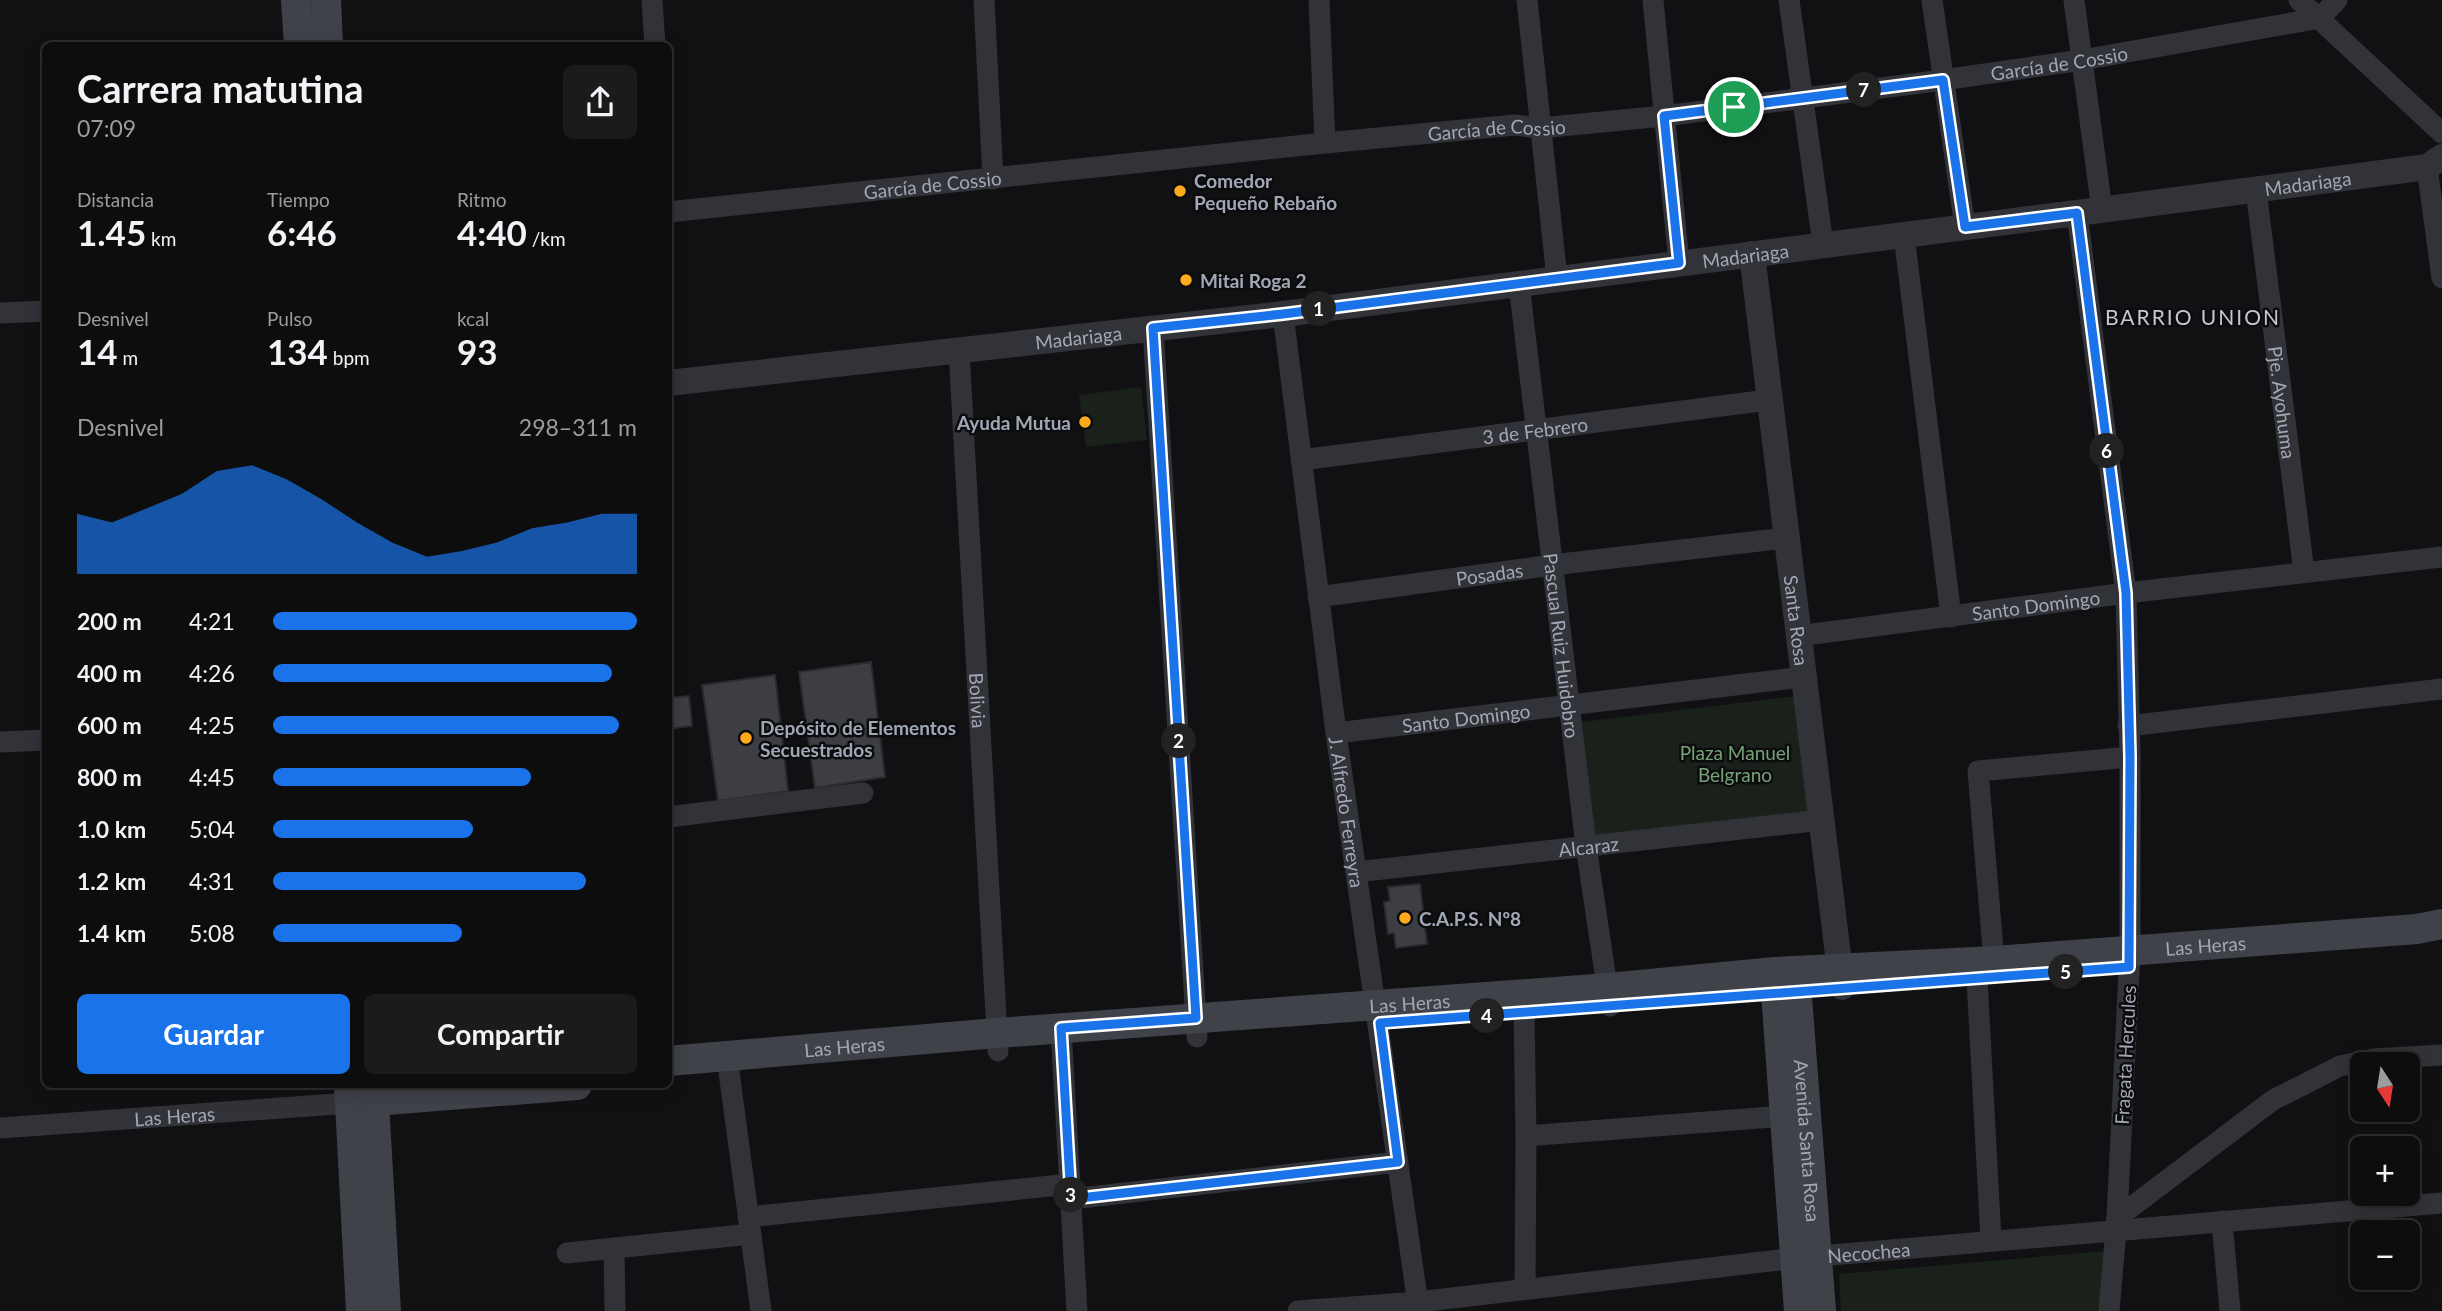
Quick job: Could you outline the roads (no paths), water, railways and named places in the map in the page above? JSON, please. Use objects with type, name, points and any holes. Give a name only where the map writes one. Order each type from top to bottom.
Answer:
[{"type":"main road","points":[[296,0],[299,42]]},
{"type":"main road","points":[[326,0],[328,42]]},
{"type":"main road","name":"Las Heras","points":[[2130,959],[2417,929],[2442,924]]},
{"type":"main road","name":"Las Heras","points":[[672,1077],[729,1065],[1840,977],[2442,941]]},
{"type":"main road","name":"Avenida Santa Rosa","points":[[1786,982],[1806,1257],[1799,1311]]},
{"type":"main road","name":"Las Heras","points":[[1378,1014],[1524,1013],[1609,997]]},
{"type":"main road","name":"Las Heras","points":[[672,1061],[729,1065]]},
{"type":"main road","name":"Las Heras","points":[[363,1092],[485,1088]]},
{"type":"main road","points":[[361,1311],[363,1092]]},
{"type":"main road","points":[[363,1092],[386,1311]]},
{"type":"main road","name":"Avenida Santa Rosa","points":[[1806,1257],[1821,1311]]},
{"type":"street","points":[[652,0],[655,42]]},
{"type":"street","points":[[984,0],[993,179]]},
{"type":"street","points":[[1319,0],[1325,143]]},
{"type":"street","points":[[1527,0],[1557,278]]},
{"type":"street","points":[[1653,0],[1679,263]]},
{"type":"street","points":[[1789,0],[1824,244]]},
{"type":"street","points":[[1932,0],[1965,227]]},
{"type":"street","name":"Fragata Hercules","points":[[2074,0],[2082,60],[2090,212],[2126,593],[2130,757],[2130,959],[2109,1311]]},
{"type":"street","points":[[2299,0],[2442,133]]},
{"type":"street","points":[[2320,18],[2337,0]]},
{"type":"street","name":"García de Cossio","points":[[672,212],[1325,143],[1515,125],[1540,128],[1664,116],[2082,60],[2320,18]]},
{"type":"street","points":[[2434,162],[2442,278]]},
{"type":"street","name":"Madariaga","points":[[672,383],[1283,314],[2090,212],[2256,190],[2434,162]]},
{"type":"street","name":"Pje. Ayohuma","points":[[2256,190],[2304,572]]},
{"type":"street","points":[[1904,235],[1951,617]]},
{"type":"street","name":"Santa Rosa","points":[[1752,254],[1840,977]]},
{"type":"street","name":"Pascual Ruiz Huidobro","points":[[1520,284],[1586,846],[1609,997]]},
{"type":"street","points":[[0,313],[42,311]]},
{"type":"street","name":"J. Alfredo Ferreyra","points":[[1283,314],[1336,733],[1419,1306]]},
{"type":"street","points":[[1153,328],[1197,1028]]},
{"type":"street","name":"Bolivia","points":[[958,351],[998,1042]]},
{"type":"street","name":"3 de Febrero","points":[[1301,460],[1769,400]]},
{"type":"street","name":"Posadas","points":[[1318,597],[1552,565],[1786,538]]},
{"type":"street","name":"Santo Domingo","points":[[1798,636],[2126,593],[2442,556]]},
{"type":"street","name":"Santo Domingo","points":[[1336,733],[1803,677]]},
{"type":"street","points":[[2129,726],[2442,689]]},
{"type":"street","points":[[0,742],[42,740]]},
{"type":"street","points":[[1992,1240],[1978,771],[2130,757]]},
{"type":"street","points":[[672,817],[863,793]]},
{"type":"street","name":"Alcaraz","points":[[1356,872],[1822,820]]},
{"type":"street","points":[[1524,1013],[1525,1289]]},
{"type":"street","points":[[1061,1038],[1077,1311]]},
{"type":"street","points":[[2116,1224],[2273,1100],[2340,1066],[2374,1059],[2442,1055]]},
{"type":"street","points":[[729,1065],[761,1311]]},
{"type":"street","name":"Las Heras","points":[[0,1128],[363,1092]]},
{"type":"street","points":[[1526,1136],[1796,1115]]},
{"type":"street","points":[[567,1253],[750,1226],[1071,1191],[1398,1162]]},
{"type":"street","name":"Necochea","points":[[1298,1311],[1419,1306],[1525,1289],[1806,1257],[1992,1240],[2116,1224],[2222,1221],[2442,1203]]},
{"type":"street","points":[[2222,1221],[2230,1311]]},
{"type":"street","points":[[614,1248],[615,1311]]},
{"type":"place","name":"Comedor Pequeño Rebaño","points":[[1180,191]]},
{"type":"place","name":"Mitai Roga 2","points":[[1186,280]]},
{"type":"place","name":"Ayuda Mutua","points":[[1085,422]]},
{"type":"place","name":"Depósito de Elementos Secuestrados","points":[[746,738]]},
{"type":"place","name":"C.A.P.S. Nº8","points":[[1405,918]]},
{"type":"district","name":"BARRIO UNION","points":[[2193,316]]},
{"type":"park label","name":"Plaza Manuel Belgrano","points":[[1735,763]]}]
